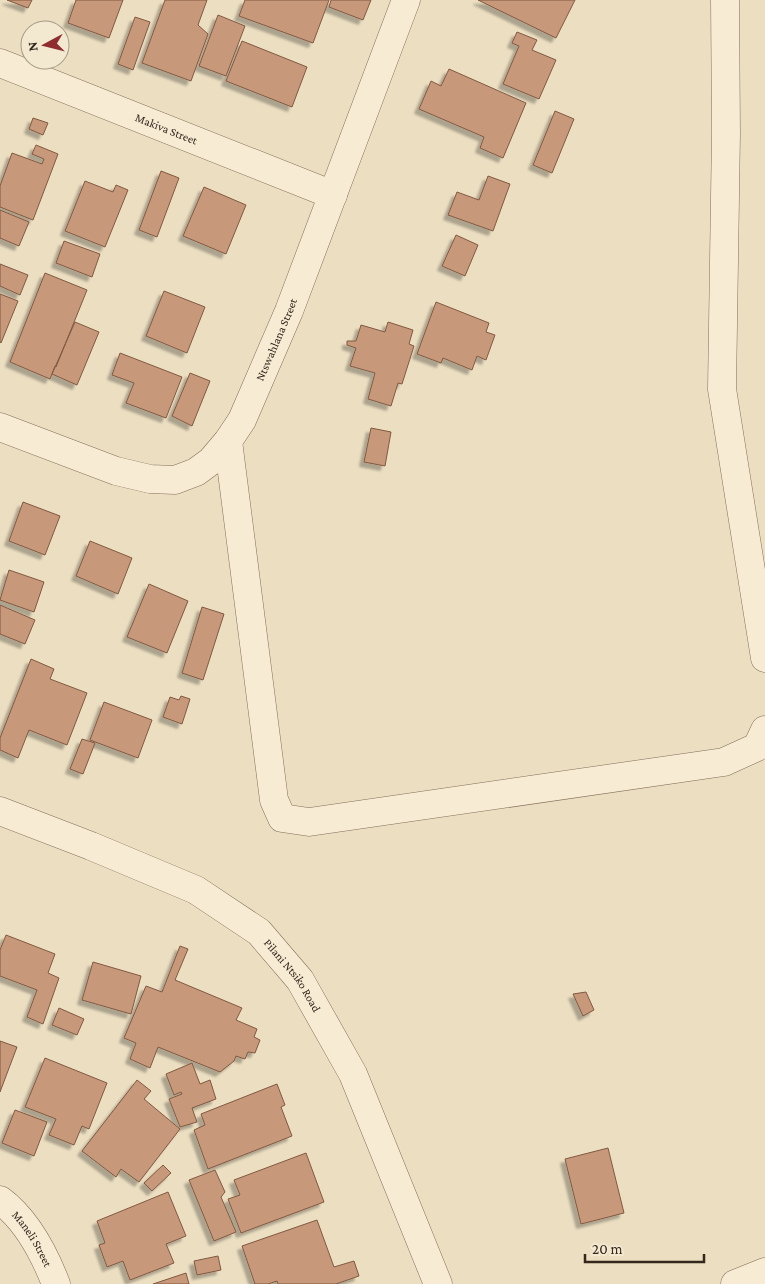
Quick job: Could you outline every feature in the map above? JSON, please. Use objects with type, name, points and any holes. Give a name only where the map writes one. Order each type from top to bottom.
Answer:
[{"type":"street","name":"Ntswahlana Street","points":[[0,427],[116,471],[150,479],[175,480],[196,472],[211,461],[242,420],[285,319],[406,0]]},
{"type":"street","points":[[725,0],[726,133],[722,389],[765,658]]},
{"type":"street","name":"Makiva Street","points":[[0,63],[333,196]]},
{"type":"street","points":[[228,441],[274,800],[282,818],[309,822],[724,762],[757,747],[765,730]]},
{"type":"street","name":"Pilani Ntsiko Road","points":[[0,811],[91,846],[196,890],[259,932],[300,980],[354,1074],[438,1284]]},
{"type":"street","name":"Maneli Street","points":[[0,1200],[20,1217],[36,1242],[56,1284]]},
{"type":"street","points":[[735,1284],[765,1272]]},
{"type":"building","points":[[7,0],[32,0],[28,8]]},
{"type":"building","points":[[76,0],[123,0],[109,38],[70,24],[69,20]]},
{"type":"building","points":[[165,0],[207,0],[198,25],[208,34],[191,81],[142,63]]},
{"type":"building","points":[[245,0],[329,0],[313,43],[239,16]]},
{"type":"building","points":[[331,0],[371,0],[363,20],[329,7]]},
{"type":"building","points":[[478,0],[575,0],[556,38]]},
{"type":"building","points":[[218,15],[245,26],[226,76],[199,66]]},
{"type":"building","points":[[135,17],[150,22],[133,70],[118,64]]},
{"type":"building","points":[[517,32],[537,40],[532,50],[556,60],[539,99],[503,84],[519,46],[512,43]]},
{"type":"building","points":[[242,41],[307,67],[292,107],[226,81]]},
{"type":"building","points":[[449,69],[526,103],[503,158],[480,148],[484,137],[419,109],[431,81],[441,86]]},
{"type":"building","points":[[555,111],[574,119],[552,173],[533,165]]},
{"type":"building","points":[[33,118],[48,123],[43,135],[29,129]]},
{"type":"building","points":[[36,145],[58,154],[33,220],[0,207],[0,186],[12,153],[42,164],[44,159],[32,154]]},
{"type":"building","points":[[161,171],[179,178],[157,237],[139,230]]},
{"type":"building","points":[[488,176],[510,184],[493,231],[448,215],[457,192],[479,200]]},
{"type":"building","points":[[85,181],[113,192],[116,185],[128,190],[105,247],[65,231]]},
{"type":"building","points":[[204,187],[246,205],[226,254],[183,236]]},
{"type":"building","points":[[0,210],[29,222],[19,246],[0,238]]},
{"type":"building","points":[[456,235],[478,245],[465,276],[442,266]]},
{"type":"building","points":[[64,241],[100,254],[92,277],[56,263]]},
{"type":"building","points":[[0,264],[28,275],[20,295],[0,286]]},
{"type":"building","points":[[45,273],[87,290],[50,379],[10,362]]},
{"type":"building","points":[[164,291],[205,307],[187,353],[146,336]]},
{"type":"building","points":[[0,294],[18,301],[1,343],[0,342]]},
{"type":"building","points":[[436,302],[489,323],[486,332],[495,335],[486,360],[477,356],[472,370],[443,358],[441,363],[417,354]]},
{"type":"building","points":[[75,322],[99,332],[77,385],[52,374]]},
{"type":"building","points":[[388,322],[413,330],[409,344],[414,346],[402,384],[398,383],[391,406],[368,399],[375,373],[350,366],[356,348],[347,345],[347,341],[356,341],[361,325],[385,332]]},
{"type":"building","points":[[120,353],[182,377],[166,418],[126,403],[134,383],[112,375]]},
{"type":"building","points":[[190,373],[210,381],[192,426],[172,416]]},
{"type":"building","points":[[371,428],[391,432],[385,466],[364,462]]},
{"type":"building","points":[[23,502],[60,516],[45,555],[9,541]]},
{"type":"building","points":[[90,541],[132,558],[118,594],[76,576]]},
{"type":"building","points":[[9,570],[44,582],[34,612],[0,600]]},
{"type":"building","points":[[149,584],[188,601],[167,653],[127,637]]},
{"type":"building","points":[[0,605],[35,620],[25,644],[0,634]]},
{"type":"building","points":[[202,607],[224,614],[203,680],[182,673]]},
{"type":"building","points":[[31,659],[54,669],[50,679],[87,693],[67,745],[29,730],[18,758],[0,750],[0,738]]},
{"type":"building","points":[[181,696],[190,699],[182,724],[163,717],[170,697],[179,700]]},
{"type":"building","points":[[104,702],[152,720],[138,758],[90,740]]},
{"type":"building","points":[[82,739],[95,743],[83,774],[70,769]]},
{"type":"building","points":[[6,935],[55,954],[48,973],[59,978],[43,1024],[27,1017],[37,990],[0,976],[0,950]]},
{"type":"building","points":[[180,946],[188,949],[175,980],[242,1008],[236,1020],[257,1029],[254,1037],[260,1040],[255,1053],[248,1052],[245,1059],[236,1056],[234,1061],[220,1072],[158,1047],[150,1068],[130,1059],[136,1043],[124,1038],[146,986],[162,992]]},
{"type":"building","points":[[93,962],[141,976],[131,1014],[82,1000]]},
{"type":"building","points":[[586,992],[594,1010],[583,1016],[573,994]]},
{"type":"building","points":[[59,1008],[84,1019],[77,1035],[52,1025]]},
{"type":"building","points":[[0,1041],[17,1047],[0,1092]]},
{"type":"building","points":[[45,1058],[107,1083],[89,1129],[82,1126],[74,1145],[49,1135],[56,1119],[25,1107]]},
{"type":"building","points":[[192,1063],[200,1084],[210,1080],[216,1099],[192,1108],[197,1122],[180,1127],[169,1099],[182,1094],[181,1092],[174,1095],[166,1074]]},
{"type":"building","points":[[137,1080],[151,1091],[144,1099],[180,1129],[139,1182],[121,1169],[116,1177],[82,1151]]},
{"type":"building","points":[[277,1084],[285,1105],[281,1107],[292,1136],[208,1169],[194,1130],[205,1125],[201,1114]]},
{"type":"building","points":[[15,1110],[47,1122],[34,1156],[2,1143]]},
{"type":"building","points":[[608,1148],[624,1213],[581,1224],[565,1159]]},
{"type":"building","points":[[306,1153],[324,1202],[241,1233],[228,1199],[240,1195],[234,1180]]},
{"type":"building","points":[[163,1165],[171,1173],[152,1191],[144,1183]]},
{"type":"building","points":[[215,1170],[225,1192],[221,1197],[236,1232],[214,1241],[189,1180]]},
{"type":"building","points":[[168,1192],[186,1236],[166,1244],[174,1263],[130,1280],[123,1261],[107,1267],[99,1245],[105,1243],[97,1221]]},
{"type":"building","points":[[317,1220],[334,1267],[354,1261],[359,1276],[336,1284],[278,1284],[277,1281],[268,1284],[255,1284],[242,1246]]},
{"type":"building","points":[[218,1256],[221,1270],[197,1275],[194,1261]]},
{"type":"building","points":[[186,1273],[189,1284],[153,1284]]}]
